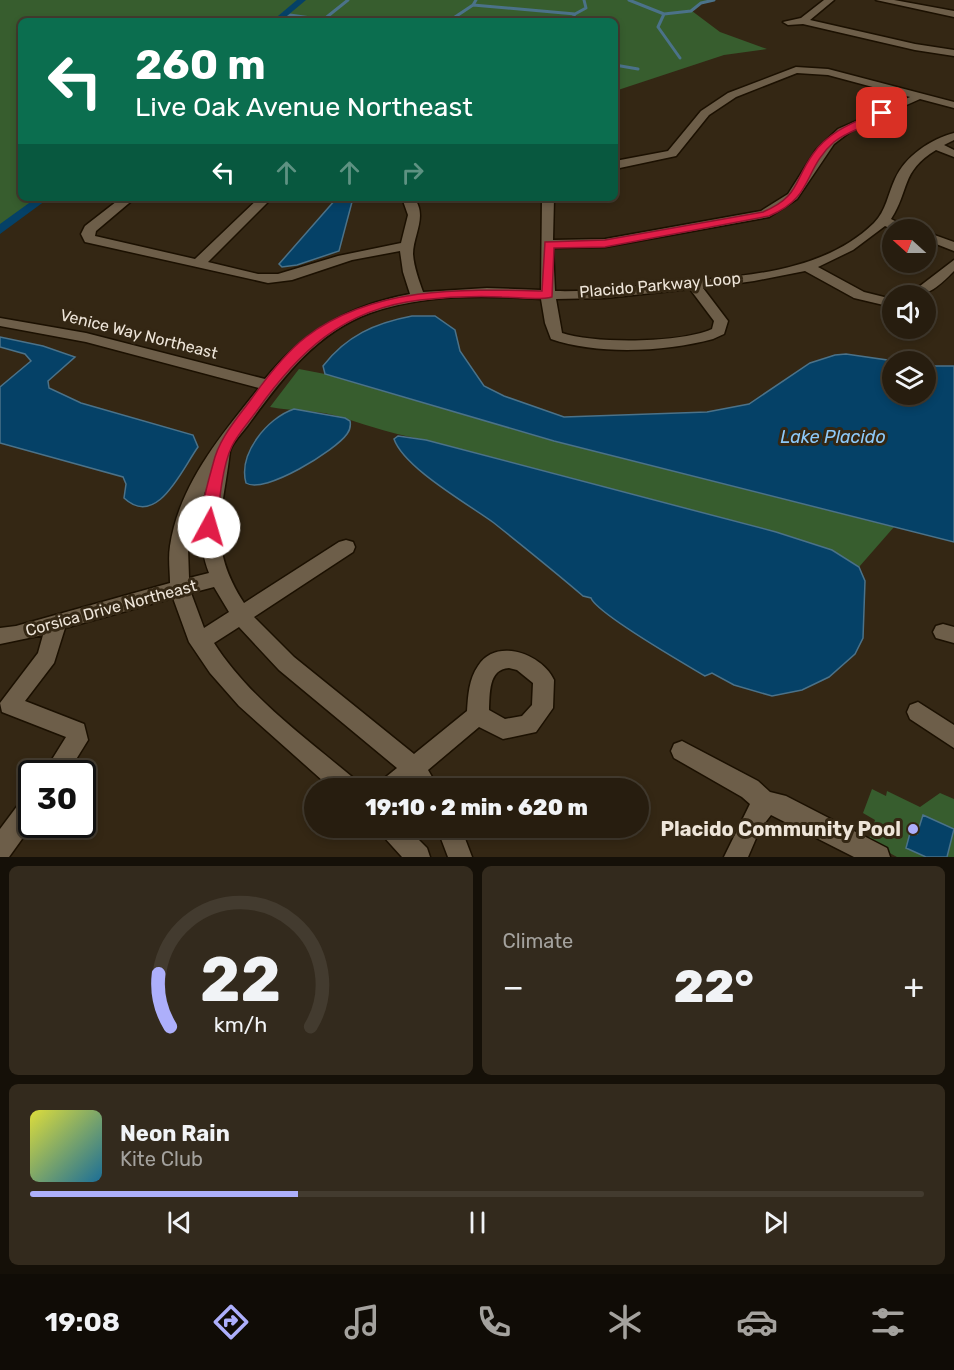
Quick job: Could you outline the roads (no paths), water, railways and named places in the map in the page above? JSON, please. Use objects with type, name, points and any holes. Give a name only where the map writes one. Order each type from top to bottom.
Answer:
[{"type":"street","points":[[803,21],[830,0]]},
{"type":"street","points":[[880,0],[954,14]]},
{"type":"street","points":[[788,22],[803,21],[915,47],[954,53]]},
{"type":"street","points":[[618,164],[672,154],[705,113],[732,95],[796,70],[828,72],[954,105]]},
{"type":"street","points":[[549,244],[605,243],[765,214],[784,206],[798,194],[817,155],[843,130],[900,107],[919,96]]},
{"type":"street","name":"Placido Parkway Loop","points":[[884,219],[897,195],[903,174],[912,163],[934,145],[954,136]]},
{"type":"street","points":[[934,145],[954,154]]},
{"type":"street","points":[[125,201],[90,229],[88,234],[90,239],[272,280],[286,278],[353,255],[406,246]]},
{"type":"street","points":[[198,264],[263,201]]},
{"type":"street","points":[[411,201],[415,206],[416,213],[406,246],[410,275],[418,297]]},
{"type":"street","points":[[549,201],[548,295],[552,327],[556,336],[569,342],[652,342],[708,336],[719,331],[721,321],[694,285]]},
{"type":"street","name":"Placido Parkway Loop","points":[[336,778],[229,684],[199,642],[184,612],[178,591],[181,533],[190,502],[204,473],[268,385],[309,340],[332,325],[384,304],[418,297],[477,293],[548,295],[612,293],[694,285],[807,266],[834,256],[882,222]]},
{"type":"street","points":[[936,240],[954,247]]},
{"type":"street","points":[[931,285],[954,264]]},
{"type":"street","points":[[807,266],[863,298],[882,302]]},
{"type":"street","name":"Venice Way Northeast","points":[[0,322],[86,338],[268,385]]},
{"type":"street","name":"Placido Parkway Loop","points":[[224,447],[212,500],[209,527],[214,559],[242,615],[256,636],[382,741],[419,778]]},
{"type":"street","points":[[199,642],[346,547]]},
{"type":"street","name":"Corsica Drive Northeast","points":[[0,636],[178,591],[221,577]]},
{"type":"street","points":[[57,623],[47,657],[10,705],[76,731],[77,741],[64,760]]},
{"type":"street","points":[[918,712],[954,738]]},
{"type":"street","points":[[402,778],[478,715]]},
{"type":"street","points":[[682,752],[750,789],[765,803],[778,804],[878,857]]},
{"type":"street","points":[[736,857],[752,821],[765,803]]},
{"type":"street","points":[[0,849],[18,824]]},
{"type":"street","points":[[400,838],[418,857]]},
{"type":"street","points":[[453,838],[460,857]]},
{"type":"water","points":[[334,201],[352,202],[339,251],[297,265],[282,267],[279,264]]},
{"type":"water","name":"Lake Placido","points":[[412,316],[435,316],[455,330],[460,351],[484,386],[504,396],[564,417],[707,412],[749,404],[810,363],[846,354],[882,359],[882,405],[936,405],[936,366],[954,366],[954,542],[554,441],[325,374],[323,366],[341,347],[362,332]]},
{"type":"water","points":[[0,337],[43,346],[75,357],[48,381],[49,388],[81,403],[193,435],[198,447],[167,492],[158,501],[147,506],[136,506],[124,498],[126,484],[123,477],[0,443],[0,387],[31,361],[25,354],[0,347]]},
{"type":"water","points":[[294,409],[345,418],[350,421],[350,429],[329,450],[299,469],[268,483],[255,485],[246,483],[246,460],[257,438],[274,420]]},
{"type":"water","points":[[398,436],[426,440],[776,532],[832,550],[859,567],[865,581],[863,638],[855,654],[829,677],[802,690],[772,696],[734,685],[712,673],[705,676],[609,615],[591,598],[583,596],[494,523],[423,473],[400,450],[394,439]]},
{"type":"water","points":[[923,815],[954,829],[947,857],[926,857],[906,848],[910,833],[917,834]]},
{"type":"waterway","points":[[280,18],[302,0]]},
{"type":"waterway","points":[[326,18],[348,0]]},
{"type":"waterway","points":[[473,5],[476,0]]},
{"type":"waterway","points":[[575,14],[586,8],[584,0]]},
{"type":"waterway","points":[[629,0],[664,14]]},
{"type":"waterway","points":[[664,14],[691,11],[701,3],[714,0]]},
{"type":"waterway","points":[[454,18],[473,5]]},
{"type":"waterway","points":[[473,5],[575,14]]},
{"type":"waterway","points":[[283,14],[311,18]]},
{"type":"waterway","points":[[573,18],[575,14]]},
{"type":"waterway","points":[[664,14],[658,27],[680,58]]},
{"type":"waterway","points":[[618,66],[638,69]]},
{"type":"waterway","points":[[0,230],[39,201]]},
{"type":"place","name":"Placido Community Pool","points":[[913,829]]}]
